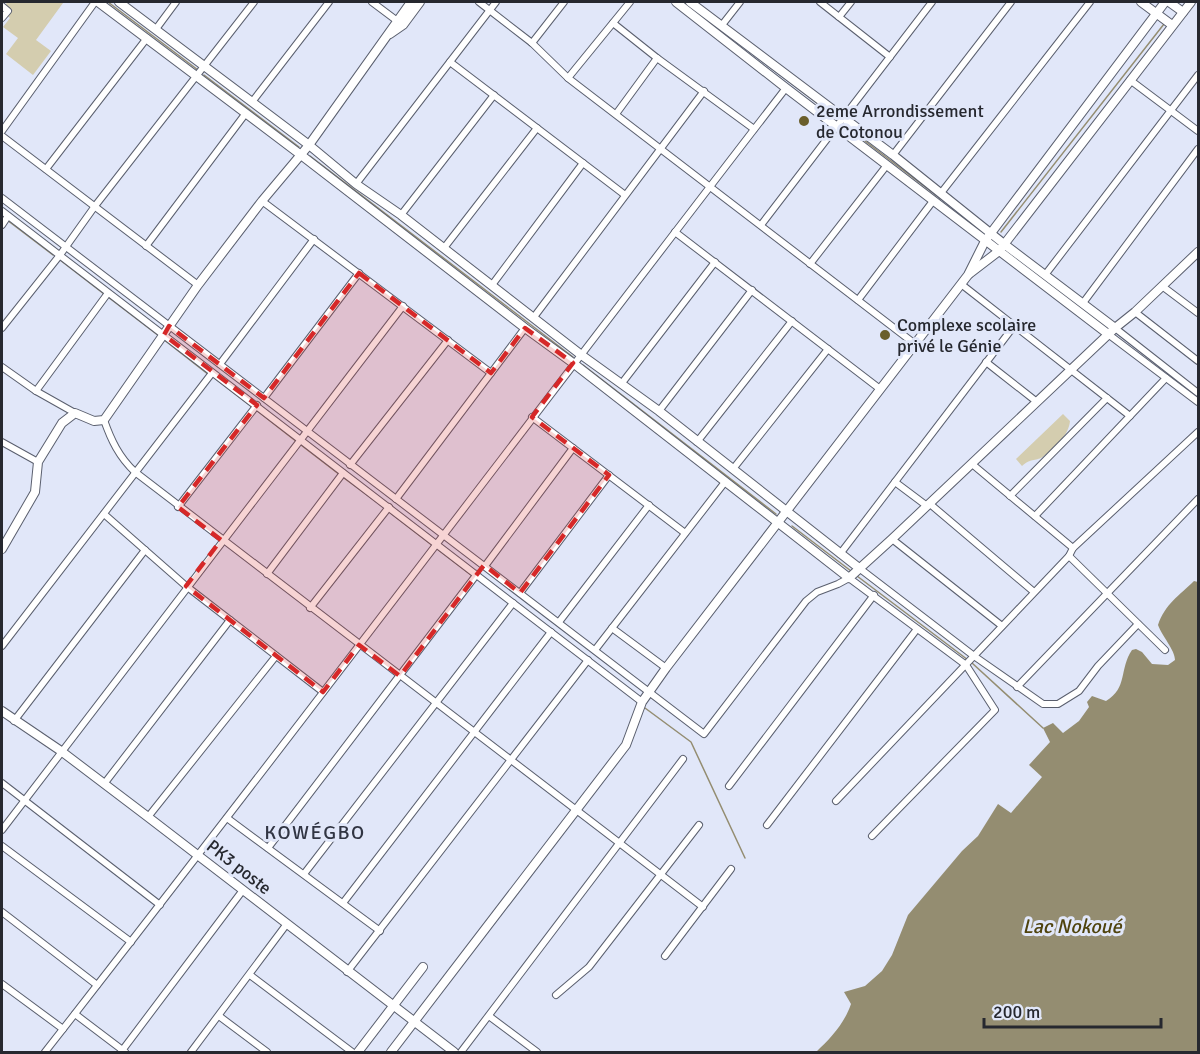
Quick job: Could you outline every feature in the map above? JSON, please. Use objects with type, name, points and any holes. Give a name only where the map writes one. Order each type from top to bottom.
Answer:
[{"type":"street","points":[[2,131],[96,2],[302,155],[849,578],[966,665],[995,710],[872,837]]},
{"type":"street","points":[[119,2],[309,145],[356,184],[401,215],[580,354],[659,411],[974,656],[1042,704],[1058,704],[1079,691],[1098,666],[1138,624]]},
{"type":"street","points":[[156,29],[176,2]]},
{"type":"street","points":[[2,328],[254,2]]},
{"type":"street","points":[[252,102],[329,2]]},
{"type":"street","points":[[372,2],[399,22]]},
{"type":"street","points":[[2,367],[36,391],[75,413],[94,421],[104,420],[198,285],[262,201],[302,155],[399,22],[411,2]]},
{"type":"street","points":[[399,22],[420,2]]},
{"type":"street","points":[[479,2],[532,43],[568,78],[915,344]]},
{"type":"street","points":[[356,184],[496,2]]},
{"type":"street","points":[[532,43],[564,2]]},
{"type":"street","points":[[568,78],[630,2]]},
{"type":"street","points":[[676,2],[933,201],[988,237]]},
{"type":"street","points":[[690,2],[941,193],[1001,248],[1198,393]]},
{"type":"street","points":[[722,25],[740,2]]},
{"type":"street","points":[[820,2],[890,57]]},
{"type":"street","points":[[839,17],[851,2]]},
{"type":"street","points":[[760,225],[932,2]]},
{"type":"street","points":[[893,156],[1011,2]]},
{"type":"street","points":[[941,193],[1090,2]]},
{"type":"street","points":[[1141,2],[1172,25]]},
{"type":"street","points":[[969,275],[988,237],[1156,13],[1167,2],[1183,12]]},
{"type":"street","points":[[391,1053],[626,744],[642,702],[777,521],[961,284],[1001,248],[1191,2]]},
{"type":"street","points":[[2,6],[8,11],[2,18]]},
{"type":"street","points":[[613,23],[754,129]]},
{"type":"street","points":[[46,169],[147,38]]},
{"type":"street","points":[[616,114],[657,58]]},
{"type":"street","points":[[450,62],[625,195]]},
{"type":"street","points":[[1045,275],[1198,75]]},
{"type":"street","points":[[1130,80],[1198,131]]},
{"type":"street","points":[[45,1053],[786,88]]},
{"type":"street","points":[[534,317],[704,91]]},
{"type":"street","points":[[401,215],[494,95]]},
{"type":"street","points":[[146,246],[246,113]]},
{"type":"street","points":[[444,248],[537,128]]},
{"type":"street","points":[[2,136],[198,285]]},
{"type":"street","points":[[1083,303],[1198,152]]},
{"type":"street","points":[[492,285],[583,163]]},
{"type":"street","points":[[810,264],[887,165]]},
{"type":"street","points":[[2,198],[704,734],[806,601],[817,592],[849,578],[1111,331],[1135,312],[1198,253]]},
{"type":"street","points":[[262,201],[491,373]]},
{"type":"street","points":[[858,300],[933,201]]},
{"type":"street","points":[[2,211],[642,702]]},
{"type":"street","points":[[2,225],[8,216]]},
{"type":"street","points":[[675,232],[880,388]]},
{"type":"street","points":[[220,364],[314,239]]},
{"type":"street","points":[[1001,248],[1045,275],[1083,303],[1111,331],[1198,402]]},
{"type":"street","points":[[622,383],[715,262]]},
{"type":"street","points":[[264,398],[360,273]]},
{"type":"street","points":[[961,284],[1130,416]]},
{"type":"street","points":[[1162,286],[1198,313]]},
{"type":"street","points":[[659,411],[752,290]]},
{"type":"street","points":[[36,391],[108,293]]},
{"type":"street","points":[[2,830],[221,540],[403,306]]},
{"type":"street","points":[[1135,312],[1198,361]]},
{"type":"street","points":[[697,442],[792,321]]},
{"type":"street","points":[[840,554],[1014,326]]},
{"type":"street","points":[[396,499],[525,328]]},
{"type":"street","points":[[350,465],[448,340]]},
{"type":"street","points":[[733,469],[828,349]]},
{"type":"street","points":[[986,362],[1037,402]]},
{"type":"street","points":[[2,646],[212,373]]},
{"type":"street","points":[[1035,516],[1166,378]]},
{"type":"street","points":[[1010,496],[1107,398]]},
{"type":"street","points":[[178,507],[257,405]]},
{"type":"street","points":[[2,549],[34,492],[38,462],[62,423],[75,413]]},
{"type":"street","points":[[532,417],[685,533]]},
{"type":"street","points":[[104,420],[125,462],[178,507],[703,907]]},
{"type":"street","points":[[836,801],[1069,556],[1073,548],[1198,432]]},
{"type":"street","points":[[2,442],[38,462]]},
{"type":"street","points":[[485,566],[573,448]]},
{"type":"street","points":[[972,464],[1073,548]]},
{"type":"street","points":[[350,479],[357,469]]},
{"type":"street","points":[[267,574],[343,473]]},
{"type":"street","points":[[520,593],[609,475]]},
{"type":"street","points":[[595,650],[725,482]]},
{"type":"street","points":[[895,482],[928,505],[1034,592]]},
{"type":"street","points":[[1017,687],[1198,499]]},
{"type":"street","points":[[559,622],[649,505]]},
{"type":"street","points":[[310,608],[388,507]]},
{"type":"street","points":[[104,514],[186,586],[323,692]]},
{"type":"street","points":[[892,539],[1002,626]]},
{"type":"street","points":[[14,721],[145,550]]},
{"type":"street","points":[[1069,556],[1166,650]]},
{"type":"street","points":[[268,848],[477,574]]},
{"type":"street","points":[[729,786],[873,596]]},
{"type":"street","points":[[303,874],[513,603]]},
{"type":"street","points":[[104,784],[230,620]]},
{"type":"street","points":[[612,628],[666,668]]},
{"type":"street","points":[[767,825],[917,629]]},
{"type":"street","points":[[343,903],[551,632]]},
{"type":"street","points":[[148,817],[276,656]]},
{"type":"street","points":[[347,972],[588,660]]},
{"type":"street","name":"PK3 poste","points":[[2,711],[61,751],[453,1053]]},
{"type":"street","points":[[461,1053],[683,759]]},
{"type":"street","points":[[2,783],[160,904]]},
{"type":"street","points":[[227,818],[380,931]]},
{"type":"street","points":[[556,995],[589,967],[699,825]]},
{"type":"street","points":[[2,846],[131,942]]},
{"type":"street","points":[[665,956],[731,869]]},
{"type":"street","points":[[75,1014],[123,1052],[243,890]]},
{"type":"street","points":[[2,912],[97,985]]},
{"type":"street","points":[[191,1053],[286,925]]},
{"type":"street","points":[[358,1053],[423,967]]},
{"type":"street","points":[[250,975],[352,1053]]},
{"type":"street","points":[[2,984],[63,1029]]},
{"type":"street","points":[[219,1016],[267,1053]]},
{"type":"street","points":[[489,1016],[537,1053]]},
{"type":"highlighted area","points":[[359,273],[491,373],[525,328],[573,363],[532,417],[609,475],[520,593],[484,565],[400,676],[359,645],[323,692],[186,586],[221,540],[178,507],[257,405],[164,335],[169,326],[264,398]]},
{"type":"shaded area","points":[[7,2],[63,3],[36,40],[51,51],[33,75],[6,54],[18,38],[3,27],[10,18],[2,12]]},
{"type":"shaded area","points":[[1063,414],[1070,421],[1060,441],[1044,456],[1022,466],[1016,459]]},
{"type":"water","name":"Lac Nokoué","points":[[1194,581],[1198,582],[1198,1052],[816,1052],[845,1018],[851,1004],[844,992],[865,986],[882,971],[892,955],[908,915],[962,851],[978,836],[998,804],[1011,813],[1042,777],[1029,765],[1050,742],[1043,728],[1053,723],[1063,733],[1079,721],[1089,707],[1087,702],[1092,696],[1106,701],[1113,696],[1118,690],[1132,650],[1142,652],[1152,664],[1168,665],[1175,660],[1158,625],[1169,606]]},
{"type":"waterway","points":[[108,2],[198,70]]},
{"type":"waterway","points":[[683,2],[688,5]]},
{"type":"waterway","points":[[1001,232],[1164,24]]},
{"type":"waterway","points":[[754,55],[834,116]]},
{"type":"waterway","points":[[204,75],[299,147]]},
{"type":"waterway","points":[[848,128],[941,199]]},
{"type":"waterway","points":[[310,156],[573,357]]},
{"type":"waterway","points":[[7,220],[53,255]]},
{"type":"waterway","points":[[60,260],[104,294]]},
{"type":"waterway","points":[[108,297],[159,336]]},
{"type":"waterway","points":[[1118,334],[1131,344]]},
{"type":"waterway","points":[[163,339],[209,375]]},
{"type":"waterway","points":[[583,365],[776,514]]},
{"type":"waterway","points":[[213,377],[252,407]]},
{"type":"waterway","points":[[256,410],[297,442]]},
{"type":"waterway","points":[[301,445],[340,475]]},
{"type":"waterway","points":[[344,478],[386,509]]},
{"type":"waterway","points":[[389,512],[433,546]]},
{"type":"waterway","points":[[792,526],[851,571]]},
{"type":"waterway","points":[[437,549],[471,575]]},
{"type":"waterway","points":[[857,576],[968,660]]},
{"type":"waterway","points":[[972,663],[1043,728]]},
{"type":"waterway","points":[[645,708],[691,742],[745,858]]},
{"type":"place","name":"2eme Arrondissement de Cotonou","points":[[804,121]]},
{"type":"place","name":"Complexe scolaire privé le Génie","points":[[885,335]]},
{"type":"district","name":"KOWÉGBO","points":[[315,832]]}]
